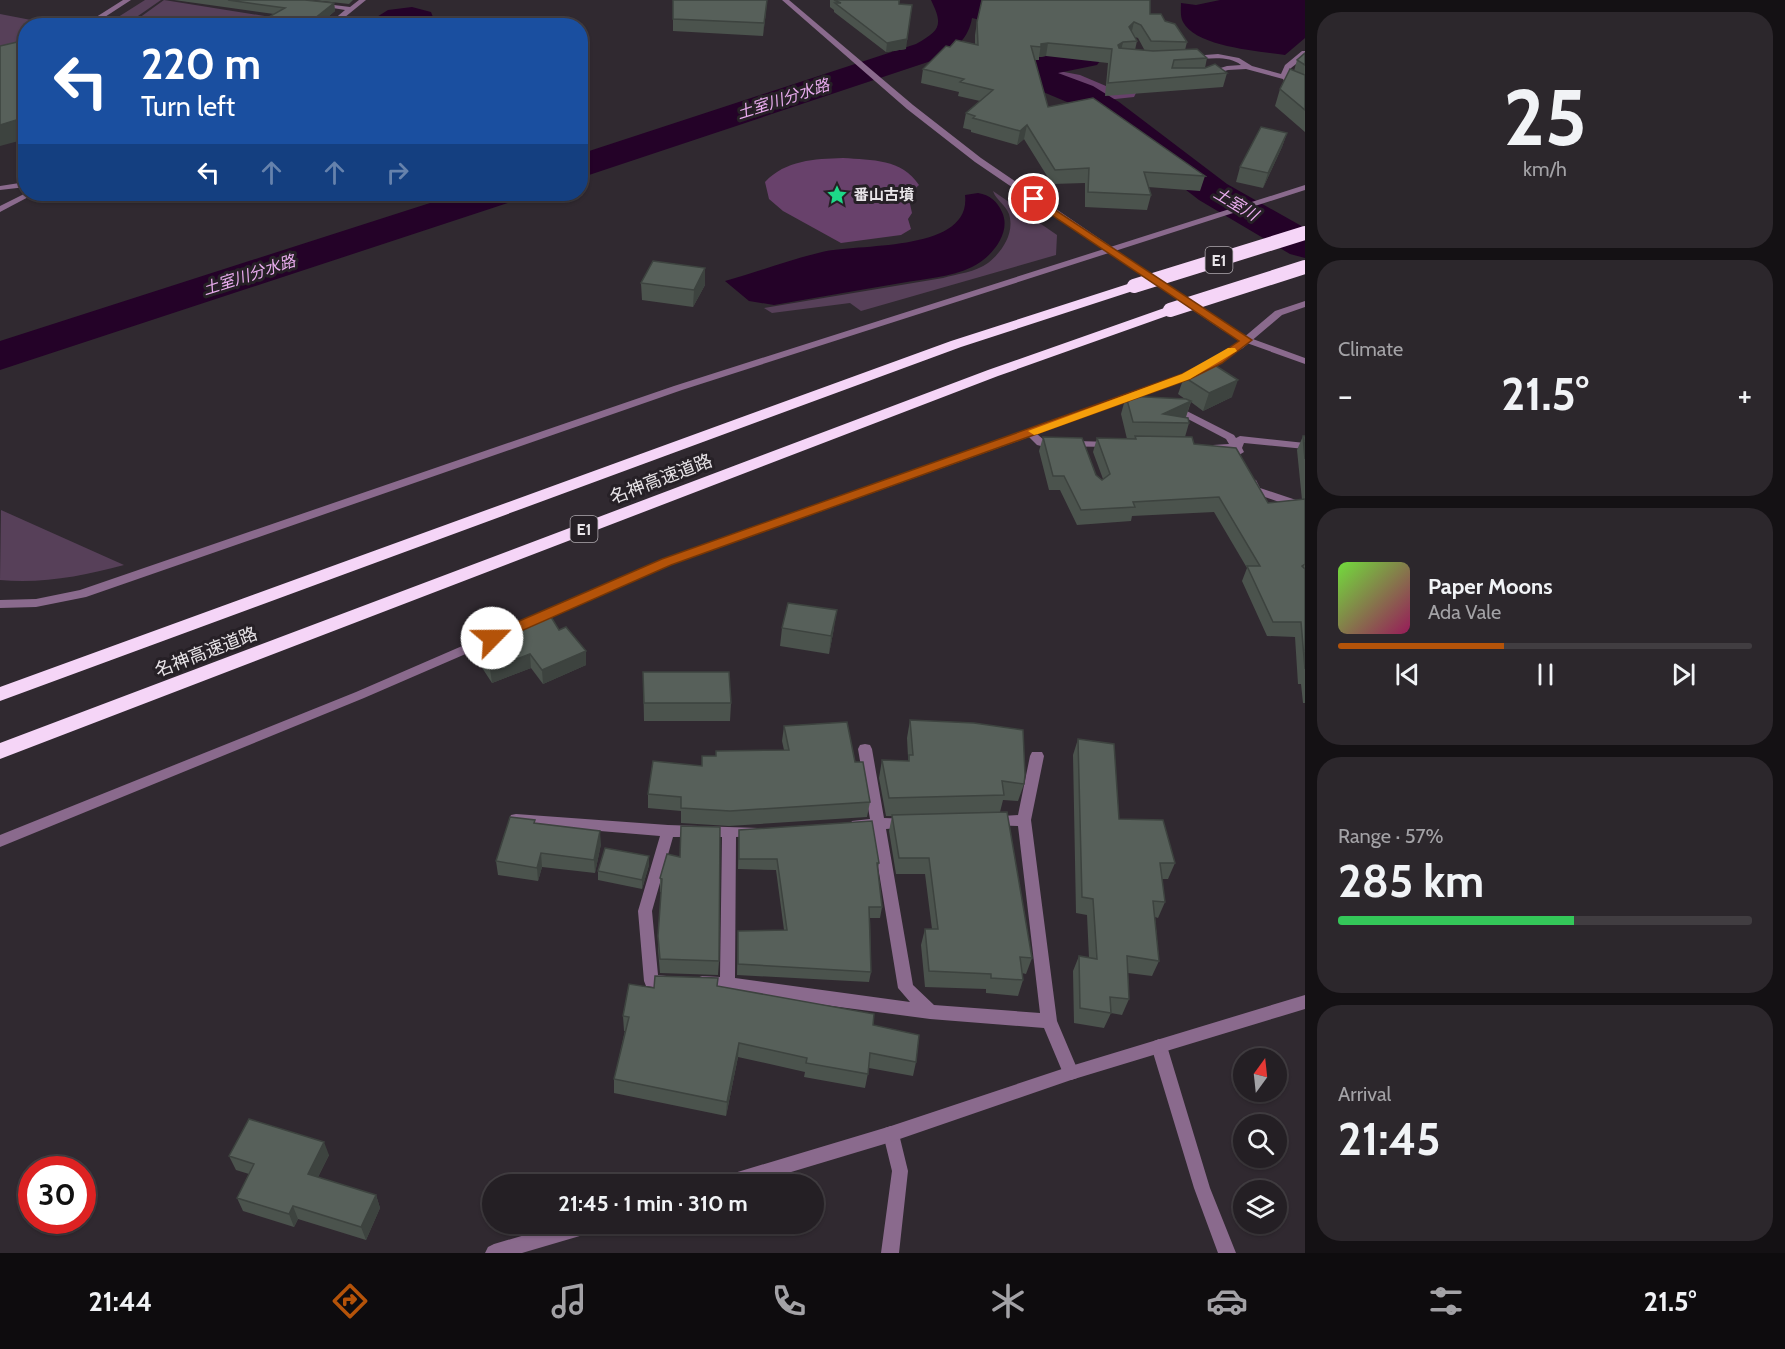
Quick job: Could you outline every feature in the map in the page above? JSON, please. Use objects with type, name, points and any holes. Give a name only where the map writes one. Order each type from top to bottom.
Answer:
[{"type":"highway","name":"名神高速道路","points":[[0,694],[956,344],[1305,233]]},
{"type":"highway","name":"名神高速道路","points":[[0,751],[982,378],[1170,310],[1305,267]]},
{"type":"street","points":[[98,18],[128,0]]},
{"type":"street","points":[[340,18],[363,0]]},
{"type":"street","points":[[785,0],[859,64],[978,160],[1109,250],[1247,340],[1305,361]]},
{"type":"street","points":[[308,4],[352,9]]},
{"type":"street","points":[[1189,48],[1197,57]]},
{"type":"street","points":[[1285,77],[1286,69],[1305,53]]},
{"type":"street","points":[[1187,59],[1218,56],[1239,60],[1249,68]]},
{"type":"street","points":[[1201,76],[1227,68],[1249,68],[1285,77],[1305,92]]},
{"type":"street","points":[[0,188],[18,185]]},
{"type":"street","points":[[0,604],[36,603],[82,594],[678,388],[1305,188]]},
{"type":"street","points":[[0,209],[18,200]]},
{"type":"street","points":[[0,842],[360,695],[667,562],[1186,377],[1218,360],[1247,340],[1277,312],[1305,304]]},
{"type":"street","points":[[1153,396],[1230,437],[1242,458],[1255,490],[1305,507]]},
{"type":"street","points":[[1030,432],[1041,444],[1119,445]]},
{"type":"street","points":[[1242,458],[1240,439],[1305,446]]},
{"type":"street","points":[[1083,444],[1087,456]]},
{"type":"street","points":[[1202,447],[1242,458]]},
{"type":"street","points":[[865,749],[906,988],[930,1012]]},
{"type":"street","points":[[1037,756],[1024,820],[1049,1021],[1071,1073]]},
{"type":"street","points":[[516,819],[729,834],[764,831]]},
{"type":"street","points":[[979,821],[1024,820]]},
{"type":"street","points":[[843,826],[923,822]]},
{"type":"street","points":[[668,831],[645,911],[651,981],[727,984],[930,1012],[1049,1021]]},
{"type":"street","points":[[727,984],[729,834]]},
{"type":"street","points":[[758,1174],[891,1134],[1071,1073],[1305,1002]]},
{"type":"street","points":[[1159,1046],[1202,1188],[1227,1253]]},
{"type":"street","points":[[890,1253],[900,1171],[891,1134]]},
{"type":"street","points":[[494,1253],[557,1234]]},
{"type":"shaded area","points":[[145,0],[161,0],[135,18],[117,18]]},
{"type":"shaded area","points":[[164,0],[277,18],[139,18]]},
{"type":"shaded area","points":[[1220,0],[1305,0],[1305,38],[1285,55],[1214,42],[1190,30],[1183,22],[1181,3],[1196,5]]},
{"type":"shaded area","points":[[412,7],[431,12],[433,18],[375,18],[388,10]]},
{"type":"shaded area","points":[[0,14],[21,18],[18,18],[18,44],[0,50]]},
{"type":"shaded area","points":[[1059,71],[1080,75],[1106,86],[1136,93],[1134,97],[1106,100],[1054,78],[1054,74]]},
{"type":"shaded area","points":[[843,158],[886,162],[912,176],[919,185],[908,195],[912,213],[908,219],[911,229],[901,235],[841,243],[783,211],[769,199],[765,182],[782,169],[811,160]]},
{"type":"shaded area","points":[[993,191],[1057,235],[1056,255],[861,311],[850,303],[772,313],[764,308],[943,278],[983,266],[1002,248],[1010,228],[1009,214]]},
{"type":"shaded area","points":[[978,193],[990,197],[998,205],[1002,212],[1004,228],[998,244],[986,258],[964,270],[937,277],[774,305],[749,301],[725,281],[822,252],[910,242],[932,236],[951,227],[962,214],[965,195]]},
{"type":"shaded area","points":[[1,510],[124,565],[62,578],[31,581],[0,580]]},
{"type":"building","points":[[228,0],[305,0],[334,3],[315,18],[267,18],[285,8]]},
{"type":"building","points":[[673,0],[767,0],[764,23],[673,19]]},
{"type":"building","points":[[834,0],[899,0],[899,4],[912,5],[907,39],[887,43],[835,3],[841,3]]},
{"type":"building","points":[[982,0],[1150,0],[1150,14],[1161,14],[1165,21],[1175,24],[1187,42],[1151,41],[1141,25],[1134,22],[1129,27],[1137,41],[1123,42],[1118,45],[1119,48],[1153,51],[1197,49],[1207,58],[1174,60],[1172,68],[1205,68],[1215,64],[1227,73],[1108,83],[1112,49],[1048,43],[1041,44],[1041,47],[1031,46],[1048,107],[1093,98],[1205,176],[1144,172],[1151,195],[1088,192],[1089,168],[1055,170],[1027,125],[1020,131],[973,118],[975,116],[966,113],[993,90],[960,82],[964,79],[923,69],[946,46],[950,47],[956,40],[978,45],[977,22]]},
{"type":"building","points":[[18,42],[18,119],[0,125],[0,46]]},
{"type":"building","points":[[1305,53],[1305,65],[1297,60]]},
{"type":"building","points":[[1290,69],[1305,75],[1305,110],[1280,89]]},
{"type":"building","points":[[1261,127],[1287,133],[1268,173],[1240,167]]},
{"type":"building","points":[[653,261],[705,268],[694,290],[641,283]]},
{"type":"building","points":[[1213,364],[1238,380],[1209,393],[1184,377]]},
{"type":"building","points":[[1126,396],[1191,401],[1163,414],[1188,418],[1189,423],[1133,422]]},
{"type":"building","points":[[1135,436],[1192,437],[1194,444],[1236,448],[1268,503],[1305,499],[1305,564],[1302,566],[1305,569],[1305,669],[1301,622],[1273,622],[1247,566],[1260,566],[1219,497],[1133,502],[1135,507],[1081,510],[1064,476],[1053,476],[1043,437],[1082,438],[1096,475],[1102,480],[1110,474],[1097,438],[1136,439]]},
{"type":"building","points":[[1303,436],[1305,436],[1305,459]]},
{"type":"building","points":[[788,603],[837,610],[831,636],[782,628]]},
{"type":"building","points":[[548,612],[559,630],[566,627],[586,651],[542,670],[530,654],[490,669],[475,647],[528,627],[524,621]]},
{"type":"building","points":[[643,672],[729,672],[731,703],[644,703]]},
{"type":"building","points":[[910,720],[974,723],[1023,730],[1024,784],[1002,781],[1004,795],[889,798],[882,760],[909,761],[909,755],[913,755]]},
{"type":"building","points":[[847,722],[855,762],[863,762],[870,802],[730,811],[681,808],[681,797],[648,794],[653,761],[702,766],[702,756],[716,756],[716,751],[789,750],[784,726]]},
{"type":"building","points":[[1078,739],[1114,744],[1119,819],[1163,820],[1175,863],[1160,863],[1165,902],[1153,901],[1159,961],[1127,956],[1129,999],[1110,997],[1111,1013],[1080,1008],[1079,956],[1097,959],[1093,899],[1082,897]]},
{"type":"building","points":[[1007,812],[1032,958],[1020,957],[1023,980],[991,978],[991,974],[929,971],[925,929],[938,929],[929,858],[899,858],[892,815]]},
{"type":"building","points":[[510,817],[535,820],[534,823],[600,831],[594,860],[541,853],[537,868],[496,861]]},
{"type":"building","points":[[872,821],[879,863],[877,863],[882,907],[869,907],[871,972],[738,964],[738,931],[787,930],[777,859],[739,859],[739,830]]},
{"type":"building","points":[[681,826],[720,827],[719,961],[660,959],[658,936],[662,879],[660,878],[667,854],[680,857]]},
{"type":"building","points":[[605,848],[649,856],[642,880],[598,871]]},
{"type":"building","points":[[655,976],[718,978],[717,986],[874,1014],[873,1025],[919,1035],[916,1062],[870,1053],[868,1074],[806,1063],[807,1058],[739,1043],[727,1102],[614,1079],[629,1017],[623,1016],[629,984],[654,988]]},
{"type":"building","points":[[249,1119],[324,1142],[308,1174],[376,1195],[361,1227],[293,1206],[289,1214],[237,1198],[254,1164],[229,1156]]},
{"type":"waterway","name":"土室川分水路","points":[[588,164],[928,51],[946,38],[955,24],[956,18],[947,0]]},
{"type":"waterway","name":"土室川","points":[[950,4],[1075,31],[1088,37],[1085,58],[1031,68],[1029,74],[1080,94],[1106,110],[1213,192],[1305,245]]},
{"type":"waterway","name":"土室川分水路","points":[[0,356],[476,201]]},
{"type":"slow traffic","points":[[1034,431],[1186,377],[1232,351]]},
{"type":"place","name":"番山古墳","points":[[837,195]]},
{"type":"route","points":[[492,638],[667,562],[1186,377],[1218,360],[1247,340],[1225,328],[1034,199]]}]
